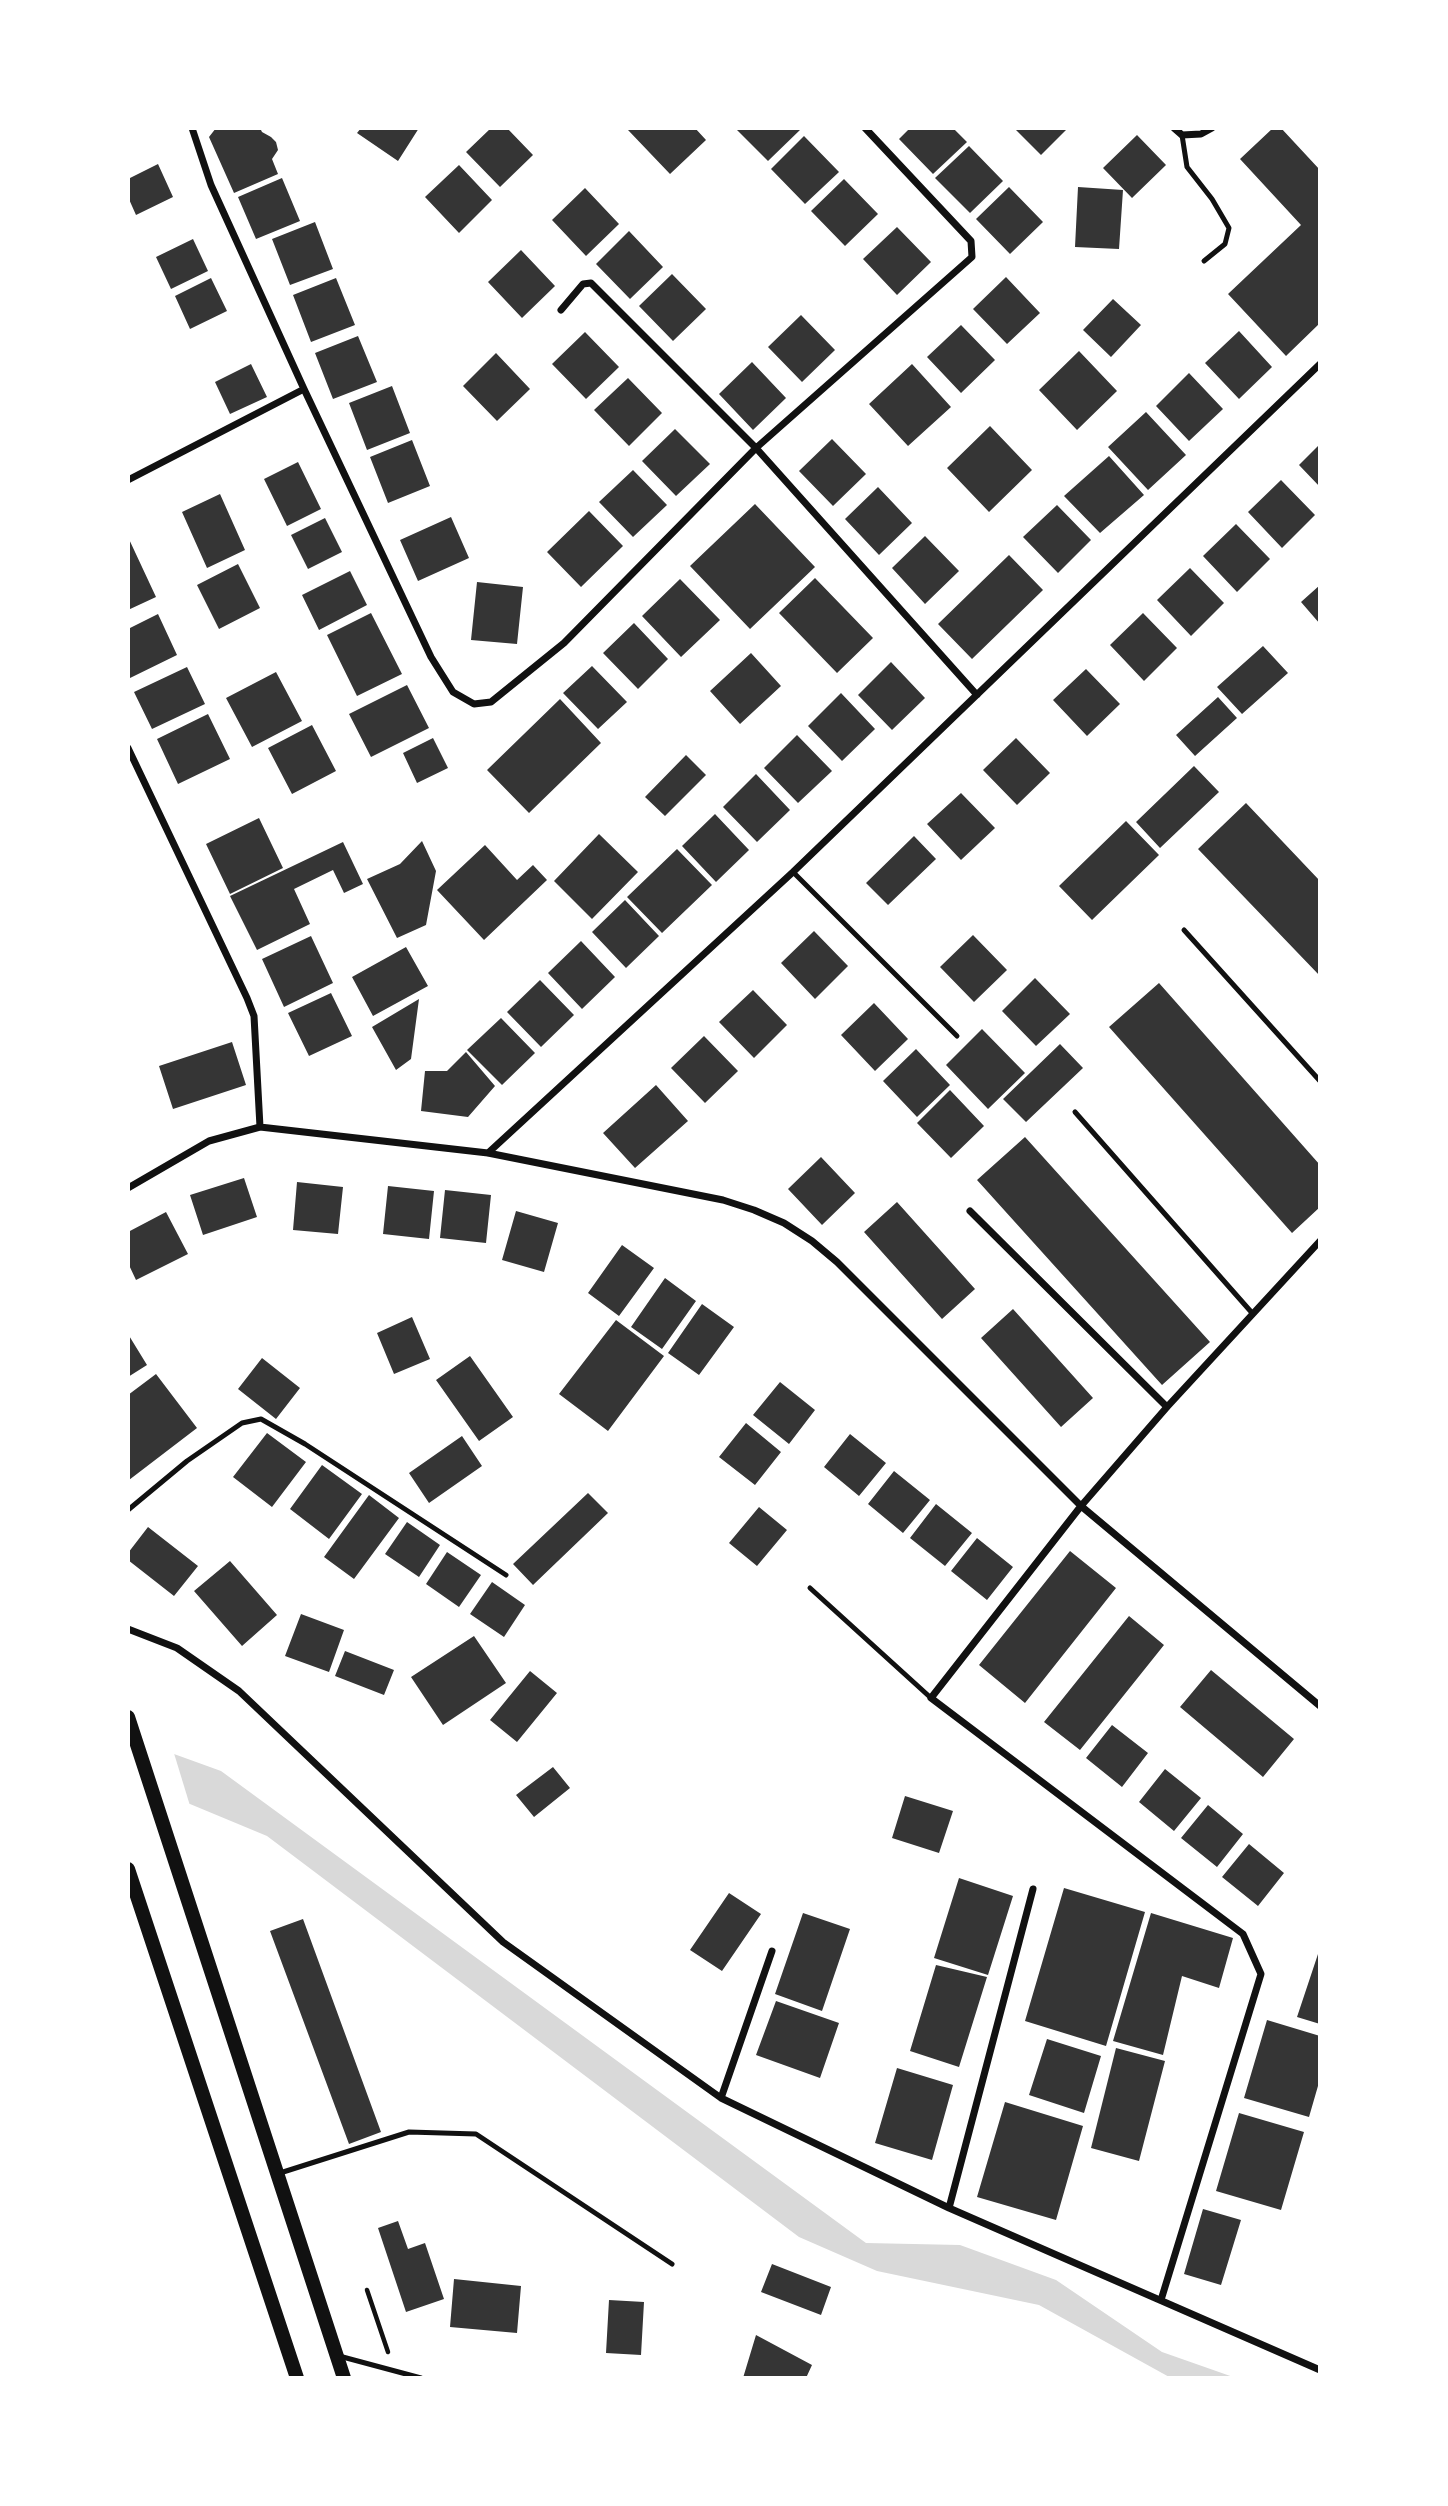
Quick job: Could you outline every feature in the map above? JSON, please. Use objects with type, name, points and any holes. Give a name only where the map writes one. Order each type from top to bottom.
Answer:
[{"type":"main road","points":[[128,1717],[344,2378]]},
{"type":"main road","points":[[128,1869],[297,2378]]},
{"type":"street","points":[[192,128],[211,186],[431,657],[453,692],[474,704],[491,702],[564,643],[756,448],[972,257],[971,241],[865,128]]},
{"type":"street","points":[[1174,128],[1182,135],[1201,134],[1212,128]]},
{"type":"street","points":[[561,310],[583,284],[591,284],[756,448],[977,695]]},
{"type":"street","points":[[488,1153],[793,872],[1320,365]]},
{"type":"street","points":[[128,480],[304,389]]},
{"type":"street","points":[[128,748],[251,1007],[254,1016],[260,1127]]},
{"type":"street","points":[[128,1188],[209,1141],[260,1127],[488,1153],[723,1200],[784,1223],[813,1241],[837,1262],[1081,1506],[1320,1706]]},
{"type":"street","points":[[970,1211],[1167,1407]]},
{"type":"street","points":[[1161,2301],[1261,1974],[1243,1934],[932,1698],[1081,1506],[1167,1407],[1320,1241]]},
{"type":"street","points":[[128,1629],[177,1648],[239,1691],[503,1942],[720,2098],[949,2208],[1320,2370]]},
{"type":"street","points":[[949,2208],[1033,1889]]},
{"type":"street","points":[[720,2098],[772,1951]]},
{"type":"lane","points":[[1182,135],[1187,167],[1212,199],[1229,228],[1225,244],[1204,261]]},
{"type":"lane","points":[[793,872],[957,1035]]},
{"type":"lane","points":[[1184,930],[1320,1081]]},
{"type":"lane","points":[[1075,1112],[1253,1314]]},
{"type":"lane","points":[[128,1510],[187,1461],[242,1423],[261,1419],[305,1444],[506,1575]]},
{"type":"lane","points":[[810,1588],[932,1698]]},
{"type":"lane","points":[[277,2174],[409,2132],[476,2134],[672,2264]]},
{"type":"lane","points":[[337,2355],[421,2378]]},
{"type":"path","points":[[367,2290],[395,2371]]},
{"type":"shaded area","points":[[128,1753],[174,1754],[221,1771],[866,2243],[960,2245],[1056,2280],[1162,2352],[1236,2378],[1171,2378],[1039,2305],[877,2271],[799,2237],[267,1836],[190,1804],[128,1799]]},
{"type":"pier","points":[[128,1749],[173,1750],[191,1809],[128,1803]]},
{"type":"building","points":[[216,128],[260,128],[276,142],[278,150],[272,159],[278,174],[234,193],[209,137]]},
{"type":"building","points":[[361,128],[419,128],[398,161],[357,133]]},
{"type":"building","points":[[491,128],[507,128],[533,155],[500,187],[466,152]]},
{"type":"building","points":[[695,128],[706,140],[670,174],[628,130]]},
{"type":"building","points":[[735,128],[800,128],[801,129],[768,161]]},
{"type":"building","points":[[910,128],[953,128],[967,142],[933,174],[899,139]]},
{"type":"building","points":[[1014,128],[1068,128],[1041,155]]},
{"type":"building","points":[[1273,128],[1281,128],[1320,170],[1320,323],[1286,356],[1228,294],[1301,225],[1240,159]]},
{"type":"building","points":[[1137,135],[1166,165],[1132,198],[1103,168]]},
{"type":"building","points":[[804,136],[839,172],[805,204],[771,169]]},
{"type":"building","points":[[969,146],[1003,181],[970,213],[935,178]]},
{"type":"building","points":[[158,164],[173,197],[136,215],[128,197],[128,179]]},
{"type":"building","points":[[459,165],[492,200],[459,233],[425,197]]},
{"type":"building","points":[[282,178],[300,221],[256,239],[238,197]]},
{"type":"building","points":[[844,179],[878,214],[845,246],[811,211]]},
{"type":"building","points":[[1009,187],[1043,222],[1010,254],[976,219]]},
{"type":"building","points":[[1078,187],[1123,190],[1119,249],[1075,247]]},
{"type":"building","points":[[585,188],[619,224],[586,256],[552,220]]},
{"type":"building","points":[[315,222],[333,269],[290,285],[272,239]]},
{"type":"building","points":[[897,227],[931,262],[897,295],[863,259]]},
{"type":"building","points":[[629,231],[663,267],[630,299],[596,264]]},
{"type":"building","points":[[193,239],[208,271],[171,289],[156,257]]},
{"type":"building","points":[[521,250],[555,286],[522,318],[488,282]]},
{"type":"building","points":[[672,274],[706,309],[673,341],[639,306]]},
{"type":"building","points":[[1006,277],[1040,313],[1007,344],[973,309]]},
{"type":"building","points":[[211,278],[227,311],[190,329],[175,296]]},
{"type":"building","points":[[336,278],[355,325],[311,342],[293,295]]},
{"type":"building","points":[[1113,299],[1141,325],[1111,357],[1083,330]]},
{"type":"building","points":[[801,315],[835,350],[802,382],[768,347]]},
{"type":"building","points":[[961,325],[995,360],[961,393],[927,357]]},
{"type":"building","points":[[1239,331],[1272,367],[1239,399],[1205,363]]},
{"type":"building","points":[[585,332],[619,367],[586,399],[552,364]]},
{"type":"building","points":[[358,336],[377,382],[333,399],[315,353]]},
{"type":"building","points":[[1079,351],[1117,391],[1077,430],[1039,390]]},
{"type":"building","points":[[496,353],[530,389],[497,421],[463,386]]},
{"type":"building","points":[[752,362],[786,398],[753,430],[719,394]]},
{"type":"building","points":[[251,364],[267,397],[230,414],[215,382]]},
{"type":"building","points":[[912,364],[951,407],[908,446],[869,404]]},
{"type":"building","points":[[1189,373],[1223,409],[1189,441],[1156,406]]},
{"type":"building","points":[[628,378],[662,413],[629,446],[594,410]]},
{"type":"building","points":[[392,386],[410,433],[367,450],[349,403]]},
{"type":"building","points":[[1146,412],[1186,455],[1148,490],[1108,447]]},
{"type":"building","points":[[990,426],[1032,470],[989,512],[947,468]]},
{"type":"building","points":[[675,429],[710,464],[676,496],[642,461]]},
{"type":"building","points":[[832,439],[866,474],[833,506],[799,471]]},
{"type":"building","points":[[412,440],[430,486],[388,503],[370,457]]},
{"type":"building","points":[[1320,444],[1320,487],[1299,465]]},
{"type":"building","points":[[1109,456],[1144,495],[1100,533],[1064,496]]},
{"type":"building","points":[[298,462],[321,509],[287,526],[264,479]]},
{"type":"building","points":[[633,470],[667,505],[633,537],[599,502]]},
{"type":"building","points":[[1281,480],[1315,515],[1282,548],[1248,512]]},
{"type":"building","points":[[878,487],[912,523],[879,555],[845,519]]},
{"type":"building","points":[[220,494],[245,550],[207,568],[182,512]]},
{"type":"building","points":[[755,504],[815,567],[750,629],[690,566]]},
{"type":"building","points":[[1057,505],[1091,540],[1058,573],[1023,537]]},
{"type":"building","points":[[589,511],[623,546],[581,587],[547,552]]},
{"type":"building","points":[[451,517],[469,558],[418,581],[400,540]]},
{"type":"building","points":[[325,518],[342,552],[308,569],[291,535]]},
{"type":"building","points":[[1236,524],[1270,559],[1237,592],[1203,556]]},
{"type":"building","points":[[925,536],[959,571],[925,604],[892,568]]},
{"type":"building","points":[[128,537],[156,597],[128,610]]},
{"type":"building","points":[[1009,555],[1043,590],[972,659],[938,624]]},
{"type":"building","points":[[238,564],[260,608],[219,629],[197,585]]},
{"type":"building","points":[[1190,568],[1224,603],[1191,636],[1157,600]]},
{"type":"building","points":[[350,571],[367,605],[319,630],[302,595]]},
{"type":"building","points":[[815,578],[873,638],[837,673],[779,613]]},
{"type":"building","points":[[680,579],[720,620],[681,657],[642,616]]},
{"type":"building","points":[[477,582],[523,587],[517,644],[471,640]]},
{"type":"building","points":[[1320,585],[1320,624],[1301,602]]},
{"type":"building","points":[[371,613],[402,674],[357,696],[327,635]]},
{"type":"building","points":[[1143,613],[1177,648],[1144,681],[1110,645]]},
{"type":"building","points":[[158,614],[177,655],[128,679],[128,629]]},
{"type":"building","points":[[634,623],[668,659],[638,689],[603,653]]},
{"type":"building","points":[[1263,646],[1288,673],[1242,714],[1217,687]]},
{"type":"building","points":[[751,653],[781,686],[740,724],[710,691]]},
{"type":"building","points":[[891,662],[925,698],[892,730],[858,695]]},
{"type":"building","points":[[592,666],[627,702],[598,729],[563,693]]},
{"type":"building","points":[[187,667],[205,704],[152,729],[134,692]]},
{"type":"building","points":[[1086,669],[1120,704],[1087,736],[1053,700]]},
{"type":"building","points":[[276,672],[302,721],[252,747],[226,698]]},
{"type":"building","points":[[407,685],[429,728],[371,757],[349,714]]},
{"type":"building","points":[[841,693],[875,729],[842,761],[808,726]]},
{"type":"building","points":[[1218,697],[1237,718],[1195,756],[1176,735]]},
{"type":"building","points":[[560,699],[601,743],[529,813],[487,770]]},
{"type":"building","points":[[208,714],[230,759],[178,784],[157,739]]},
{"type":"building","points":[[312,725],[336,771],[292,794],[268,748]]},
{"type":"building","points":[[797,735],[832,771],[798,803],[764,768]]},
{"type":"building","points":[[433,738],[448,768],[417,783],[403,753]]},
{"type":"building","points":[[1016,738],[1050,773],[1017,805],[983,770]]},
{"type":"building","points":[[686,755],[706,775],[665,816],[645,797]]},
{"type":"building","points":[[1194,766],[1219,792],[1160,848],[1136,822]]},
{"type":"building","points":[[756,774],[790,810],[757,842],[723,807]]},
{"type":"building","points":[[961,793],[995,828],[961,860],[927,824]]},
{"type":"building","points":[[1246,803],[1320,881],[1320,976],[1198,849]]},
{"type":"building","points":[[715,814],[749,850],[716,882],[682,846]]},
{"type":"building","points":[[259,818],[283,868],[230,894],[206,844]]},
{"type":"building","points":[[1126,821],[1159,855],[1092,920],[1059,886]]},
{"type":"building","points":[[599,834],[638,872],[592,919],[554,881]]},
{"type":"building","points":[[914,836],[936,859],[888,905],[866,883]]},
{"type":"building","points":[[422,841],[436,871],[426,925],[397,938],[367,879],[400,864]]},
{"type":"building","points":[[343,842],[363,884],[344,893],[333,870],[294,889],[310,924],[257,950],[230,896]]},
{"type":"building","points":[[485,845],[517,880],[533,865],[547,880],[484,940],[437,890]]},
{"type":"building","points":[[677,849],[712,885],[662,933],[627,897]]},
{"type":"building","points":[[625,900],[659,936],[626,968],[592,932]]},
{"type":"building","points":[[814,931],[848,966],[815,999],[781,963]]},
{"type":"building","points":[[973,935],[1007,970],[974,1002],[940,967]]},
{"type":"building","points":[[311,936],[333,983],[284,1007],[262,959]]},
{"type":"building","points":[[581,941],[615,977],[582,1009],[548,973]]},
{"type":"building","points":[[406,947],[428,986],[373,1016],[352,977]]},
{"type":"building","points":[[1035,978],[1070,1014],[1036,1046],[1002,1011]]},
{"type":"building","points":[[540,980],[574,1015],[541,1047],[507,1012]]},
{"type":"building","points":[[1159,983],[1320,1165],[1320,1207],[1292,1233],[1109,1027]]},
{"type":"building","points":[[753,990],[787,1025],[754,1058],[719,1022]]},
{"type":"building","points":[[331,993],[352,1036],[309,1056],[288,1013]]},
{"type":"building","points":[[419,999],[411,1059],[396,1070],[372,1027]]},
{"type":"building","points":[[874,1003],[908,1039],[875,1071],[841,1035]]},
{"type":"building","points":[[501,1018],[535,1053],[502,1085],[467,1050]]},
{"type":"building","points":[[982,1029],[1025,1073],[988,1109],[946,1065]]},
{"type":"building","points":[[704,1036],[738,1071],[705,1103],[671,1068]]},
{"type":"building","points":[[232,1042],[246,1085],[173,1109],[159,1066]]},
{"type":"building","points":[[1060,1044],[1083,1068],[1026,1122],[1003,1099]]},
{"type":"building","points":[[916,1049],[950,1085],[917,1117],[883,1081]]},
{"type":"building","points":[[466,1052],[495,1086],[468,1117],[421,1111],[425,1071],[447,1071]]},
{"type":"building","points":[[656,1085],[688,1121],[635,1168],[603,1133]]},
{"type":"building","points":[[950,1090],[984,1126],[951,1158],[917,1123]]},
{"type":"building","points":[[1025,1137],[1210,1342],[1162,1385],[977,1180]]},
{"type":"building","points":[[821,1157],[855,1193],[822,1225],[788,1189]]},
{"type":"building","points":[[244,1178],[257,1217],[203,1235],[190,1195]]},
{"type":"building","points":[[297,1182],[343,1187],[338,1234],[293,1230]]},
{"type":"building","points":[[388,1186],[434,1191],[429,1239],[383,1234]]},
{"type":"building","points":[[445,1190],[491,1195],[486,1243],[440,1238]]},
{"type":"building","points":[[897,1202],[975,1289],[942,1319],[864,1232]]},
{"type":"building","points":[[516,1211],[558,1223],[544,1272],[502,1260]]},
{"type":"building","points":[[166,1212],[188,1254],[136,1280],[128,1263],[128,1232]]},
{"type":"building","points":[[622,1245],[654,1268],[619,1316],[588,1293]]},
{"type":"building","points":[[665,1278],[696,1301],[662,1349],[631,1327]]},
{"type":"building","points":[[702,1304],[734,1327],[699,1375],[668,1353]]},
{"type":"building","points":[[1013,1309],[1093,1398],[1061,1427],[981,1338]]},
{"type":"building","points":[[412,1317],[430,1359],[394,1374],[377,1333]]},
{"type":"building","points":[[616,1320],[664,1356],[608,1431],[559,1394]]},
{"type":"building","points":[[128,1334],[147,1365],[128,1377]]},
{"type":"building","points":[[470,1356],[513,1417],[479,1441],[436,1380]]},
{"type":"building","points":[[262,1358],[300,1388],[276,1419],[238,1389]]},
{"type":"building","points":[[156,1374],[197,1428],[129,1480],[128,1395]]},
{"type":"building","points":[[780,1382],[815,1410],[789,1444],[753,1415]]},
{"type":"building","points":[[746,1423],[781,1452],[755,1485],[719,1457]]},
{"type":"building","points":[[267,1433],[306,1462],[272,1507],[233,1477]]},
{"type":"building","points":[[850,1434],[886,1463],[859,1496],[824,1467]]},
{"type":"building","points":[[462,1436],[482,1466],[429,1503],[409,1473]]},
{"type":"building","points":[[322,1465],[362,1494],[329,1539],[290,1509]]},
{"type":"building","points":[[894,1471],[930,1500],[903,1533],[868,1504]]},
{"type":"building","points":[[588,1493],[608,1513],[533,1585],[513,1564]]},
{"type":"building","points":[[369,1495],[399,1518],[354,1579],[324,1557]]},
{"type":"building","points":[[936,1504],[972,1533],[945,1566],[910,1538]]},
{"type":"building","points":[[759,1507],[787,1530],[757,1566],[729,1543]]},
{"type":"building","points":[[407,1522],[440,1545],[419,1577],[385,1554]]},
{"type":"building","points":[[148,1527],[198,1566],[174,1596],[128,1560],[128,1553]]},
{"type":"building","points":[[977,1538],[1013,1567],[987,1600],[951,1571]]},
{"type":"building","points":[[1070,1551],[1116,1588],[1025,1703],[979,1665]]},
{"type":"building","points":[[447,1552],[481,1575],[459,1607],[426,1584]]},
{"type":"building","points":[[230,1561],[277,1615],[242,1646],[194,1591]]},
{"type":"building","points":[[492,1582],[525,1605],[504,1637],[470,1614]]},
{"type":"building","points":[[301,1614],[344,1630],[329,1672],[285,1656]]},
{"type":"building","points":[[1129,1616],[1164,1645],[1080,1750],[1044,1722]]},
{"type":"building","points":[[474,1636],[506,1683],[443,1725],[411,1677]]},
{"type":"building","points":[[345,1651],[394,1670],[384,1695],[335,1676]]},
{"type":"building","points":[[1211,1670],[1294,1739],[1263,1777],[1180,1707]]},
{"type":"building","points":[[530,1671],[557,1693],[517,1742],[490,1720]]},
{"type":"building","points":[[1112,1725],[1148,1753],[1122,1787],[1086,1758]]},
{"type":"building","points":[[553,1767],[570,1788],[534,1817],[516,1795]]},
{"type":"building","points":[[1165,1769],[1201,1798],[1174,1831],[1139,1802]]},
{"type":"building","points":[[905,1796],[953,1811],[939,1853],[892,1838]]},
{"type":"building","points":[[1208,1805],[1243,1834],[1217,1867],[1181,1838]]},
{"type":"building","points":[[1249,1844],[1284,1873],[1258,1906],[1222,1877]]},
{"type":"building","points":[[959,1878],[1013,1896],[988,1975],[934,1958]]},
{"type":"building","points":[[1064,1888],[1145,1912],[1106,2046],[1025,2021]]},
{"type":"building","points":[[729,1893],[761,1914],[722,1971],[690,1950]]},
{"type":"building","points":[[803,1913],[850,1929],[822,2011],[775,1994]]},
{"type":"building","points":[[1151,1913],[1233,1938],[1219,1988],[1182,1976],[1163,2055],[1113,2041]]},
{"type":"building","points":[[303,1919],[381,2132],[349,2144],[270,1931]]},
{"type":"building","points":[[1320,1954],[1320,2024],[1297,2017]]},
{"type":"building","points":[[936,1965],[987,1977],[959,2067],[910,2051]]},
{"type":"building","points":[[776,2001],[839,2023],[820,2078],[756,2055]]},
{"type":"building","points":[[1267,2020],[1320,2036],[1320,2079],[1309,2117],[1244,2098]]},
{"type":"building","points":[[1047,2039],[1101,2056],[1084,2113],[1029,2095]]},
{"type":"building","points":[[1116,2048],[1165,2061],[1139,2161],[1091,2148]]},
{"type":"building","points":[[897,2068],[953,2085],[932,2160],[875,2143]]},
{"type":"building","points":[[1005,2102],[1083,2126],[1056,2220],[977,2197]]},
{"type":"building","points":[[1239,2113],[1304,2132],[1281,2210],[1216,2191]]},
{"type":"building","points":[[1203,2209],[1241,2220],[1221,2285],[1184,2274]]},
{"type":"building","points":[[398,2221],[408,2249],[425,2243],[444,2299],[406,2312],[378,2228]]},
{"type":"building","points":[[772,2264],[831,2287],[821,2315],[761,2292]]},
{"type":"building","points":[[454,2279],[521,2286],[517,2333],[450,2327]]},
{"type":"building","points":[[609,2300],[644,2302],[641,2355],[606,2353]]},
{"type":"building","points":[[756,2335],[812,2365],[806,2378],[743,2378]]}]
